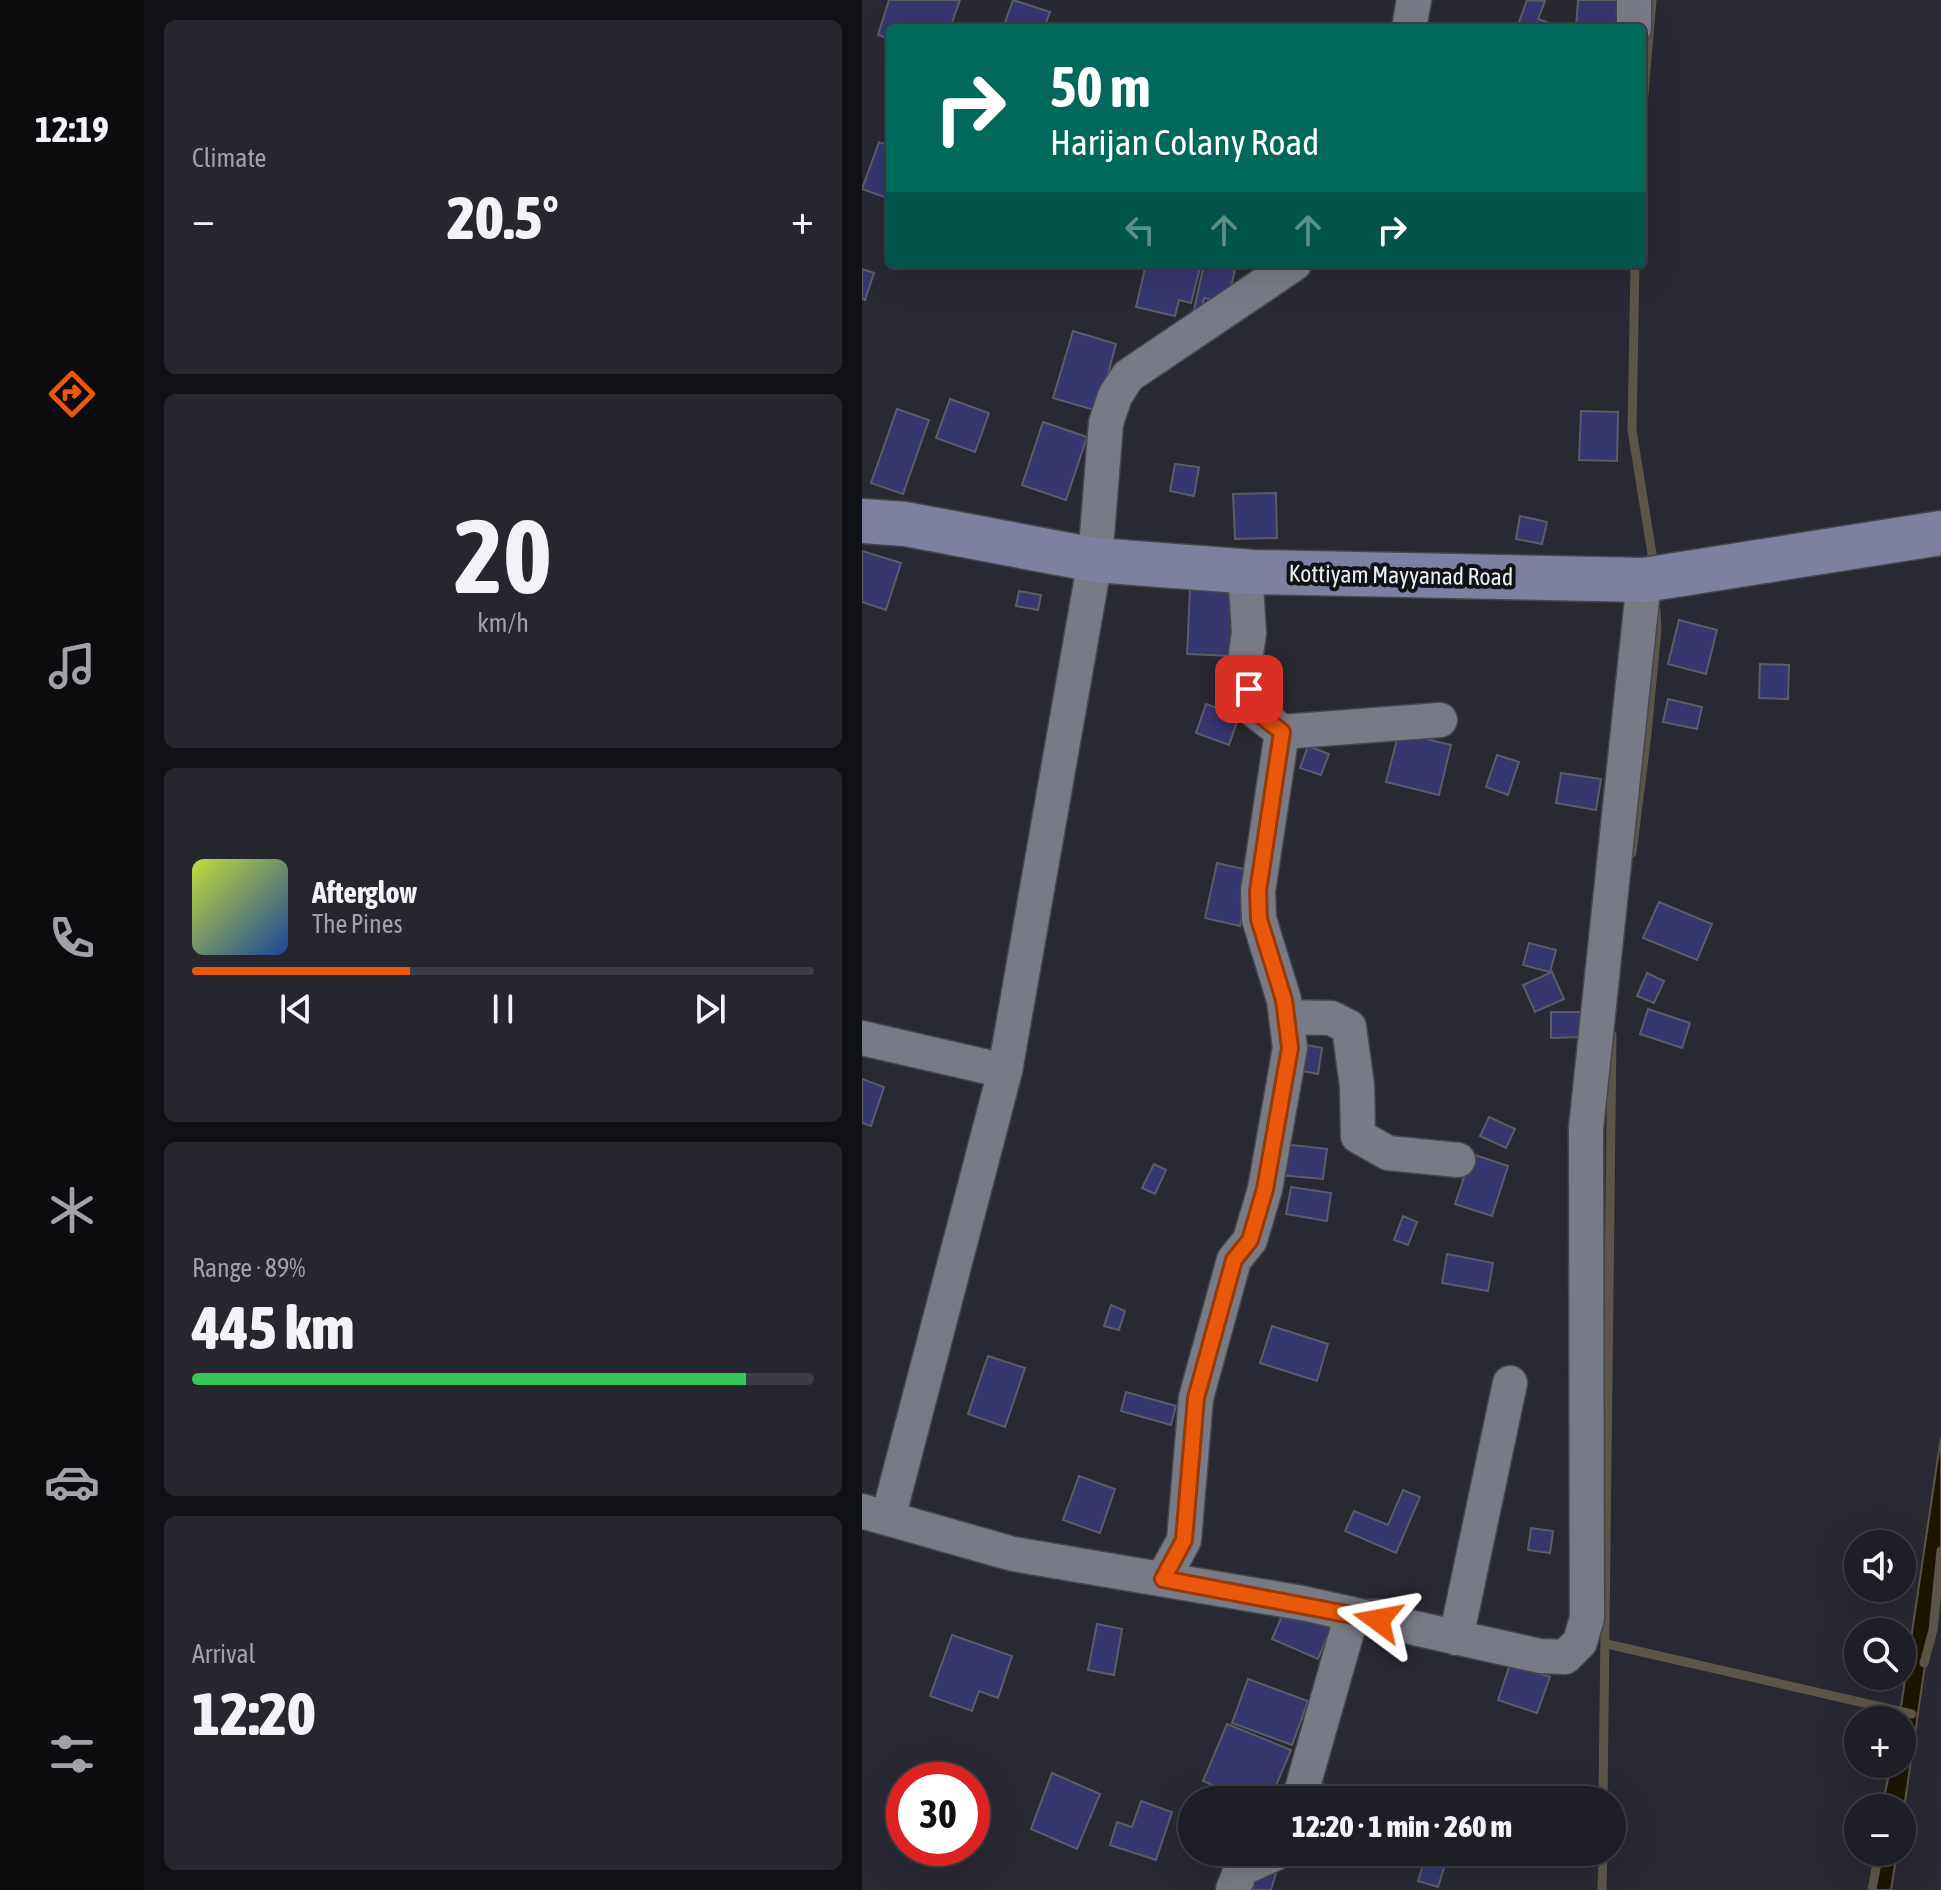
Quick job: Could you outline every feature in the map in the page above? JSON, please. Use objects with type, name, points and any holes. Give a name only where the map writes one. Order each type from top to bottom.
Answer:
[{"type":"street","points":[[1410,24],[1414,0]]},
{"type":"street","points":[[1634,0],[1634,24]]},
{"type":"street","points":[[1288,268],[1128,376],[1115,396],[1106,423],[1095,560],[1005,1071],[875,1515],[1013,1554],[1352,1614],[1540,1656],[1565,1657],[1580,1642],[1587,1618],[1586,1128],[1644,580]]},
{"type":"street","name":"Kottiyam Mayyanad Road","points":[[862,521],[905,524],[1095,560],[1245,571],[1644,580],[1941,533]]},
{"type":"street","points":[[1245,571],[1249,633],[1244,667],[1254,710],[1282,732],[1440,720]]},
{"type":"street","points":[[1163,1579],[1184,1540],[1199,1384],[1234,1260],[1250,1240],[1265,1189],[1290,1048],[1286,1017],[1259,919],[1258,891],[1282,732]]},
{"type":"street","points":[[1286,1017],[1331,1018],[1349,1027],[1357,1086],[1358,1136],[1388,1153],[1458,1160]]},
{"type":"street","points":[[862,1038],[1005,1071]]},
{"type":"street","points":[[1456,1638],[1510,1383]]},
{"type":"street","points":[[1303,1786],[1352,1614]]},
{"type":"street","points":[[1233,1890],[1241,1869],[1248,1866]]},
{"type":"shaded area","points":[[1941,1437],[1941,1556],[1916,1727],[1916,1706],[1901,1706],[1903,1690],[1916,1690],[1914,1618]]},
{"type":"shaded area","points":[[1888,1778],[1908,1778],[1906,1794],[1885,1794]]},
{"type":"shaded area","points":[[1876,1866],[1895,1866],[1891,1890],[1873,1890]]},
{"type":"building","points":[[889,0],[960,0],[951,24],[886,24],[886,38],[878,35]]},
{"type":"building","points":[[1013,0],[1050,12],[1046,24],[1004,24]]},
{"type":"building","points":[[1527,0],[1545,1],[1538,19],[1552,24],[1518,24]]},
{"type":"building","points":[[1578,0],[1620,0],[1618,24],[1576,24]]},
{"type":"building","points":[[879,142],[886,145],[886,198],[862,189]]},
{"type":"building","points":[[1145,268],[1200,268],[1191,303],[1179,300],[1175,316],[1136,307]]},
{"type":"building","points":[[1203,268],[1235,268],[1228,303],[1204,298],[1201,312],[1194,310]]},
{"type":"building","points":[[862,269],[874,273],[865,300],[862,299]]},
{"type":"building","points":[[1073,331],[1116,344],[1098,411],[1053,398]]},
{"type":"building","points":[[950,399],[989,413],[975,452],[936,438]]},
{"type":"building","points":[[897,409],[929,420],[903,494],[871,483]]},
{"type":"building","points":[[1581,411],[1618,412],[1617,461],[1579,460]]},
{"type":"building","points":[[1043,422],[1087,437],[1066,500],[1022,485]]},
{"type":"building","points":[[1175,464],[1199,467],[1194,496],[1170,491]]},
{"type":"building","points":[[1276,493],[1277,538],[1235,539],[1233,494]]},
{"type":"building","points":[[1520,516],[1547,522],[1542,544],[1516,539]]},
{"type":"building","points":[[862,551],[901,563],[886,610],[862,602]]},
{"type":"building","points":[[1190,589],[1235,591],[1232,656],[1187,654]]},
{"type":"building","points":[[1019,591],[1041,595],[1038,610],[1016,606]]},
{"type":"building","points":[[1679,620],[1717,630],[1706,674],[1668,664]]},
{"type":"building","points":[[1760,664],[1789,665],[1788,699],[1759,698]]},
{"type":"building","points":[[1668,699],[1702,707],[1697,729],[1663,722]]},
{"type":"building","points":[[1206,704],[1239,716],[1229,745],[1196,733]]},
{"type":"building","points":[[1399,732],[1451,745],[1439,795],[1386,782]]},
{"type":"building","points":[[1308,746],[1329,754],[1321,775],[1300,768]]},
{"type":"building","points":[[1497,755],[1519,762],[1508,795],[1486,787]]},
{"type":"building","points":[[1561,773],[1601,779],[1596,810],[1556,803]]},
{"type":"building","points":[[1217,863],[1252,871],[1240,926],[1205,918]]},
{"type":"building","points":[[1659,902],[1712,924],[1697,960],[1643,938]]},
{"type":"building","points":[[1529,943],[1556,950],[1550,972],[1523,965]]},
{"type":"building","points":[[1552,972],[1564,999],[1535,1012],[1523,985]]},
{"type":"building","points":[[1647,973],[1664,981],[1654,1003],[1637,996]]},
{"type":"building","points":[[1648,1009],[1690,1023],[1682,1048],[1640,1034]]},
{"type":"building","points":[[1551,1012],[1582,1012],[1582,1037],[1551,1038]]},
{"type":"building","points":[[1307,1045],[1322,1048],[1318,1074],[1302,1071]]},
{"type":"building","points":[[862,1079],[884,1087],[871,1126],[862,1123]]},
{"type":"building","points":[[1489,1117],[1515,1129],[1506,1148],[1480,1136]]},
{"type":"building","points":[[1283,1144],[1327,1149],[1323,1179],[1279,1175]]},
{"type":"building","points":[[1472,1154],[1508,1166],[1492,1216],[1455,1204]]},
{"type":"building","points":[[1154,1164],[1166,1170],[1155,1194],[1142,1188]]},
{"type":"building","points":[[1291,1187],[1331,1193],[1327,1221],[1286,1214]]},
{"type":"building","points":[[1403,1216],[1417,1222],[1408,1245],[1394,1240]]},
{"type":"building","points":[[1447,1254],[1493,1263],[1488,1291],[1442,1283]]},
{"type":"building","points":[[1111,1305],[1125,1311],[1119,1330],[1104,1326]]},
{"type":"building","points":[[1272,1326],[1328,1344],[1317,1381],[1260,1363]]},
{"type":"building","points":[[988,1356],[1025,1368],[1005,1427],[968,1414]]},
{"type":"building","points":[[1126,1392],[1176,1406],[1171,1425],[1121,1411]]},
{"type":"building","points":[[1079,1476],[1115,1489],[1100,1533],[1063,1520]]},
{"type":"building","points":[[1403,1490],[1420,1497],[1396,1553],[1345,1531],[1354,1511],[1388,1525]]},
{"type":"building","points":[[1531,1528],[1553,1531],[1550,1553],[1528,1550]]},
{"type":"building","points":[[1361,1599],[1392,1600],[1392,1618]]},
{"type":"building","points":[[1288,1602],[1334,1621],[1318,1659],[1272,1639]]},
{"type":"building","points":[[1097,1624],[1122,1629],[1114,1675],[1088,1670]]},
{"type":"building","points":[[952,1635],[1012,1656],[998,1698],[979,1691],[972,1711],[930,1696]]},
{"type":"building","points":[[1510,1664],[1550,1677],[1537,1713],[1498,1700]]},
{"type":"building","points":[[1248,1679],[1308,1701],[1292,1745],[1232,1723]]},
{"type":"building","points":[[1227,1724],[1291,1750],[1276,1786],[1215,1786],[1203,1781]]},
{"type":"building","points":[[1052,1773],[1100,1794],[1077,1849],[1031,1829]]},
{"type":"building","points":[[1303,1777],[1328,1786],[1300,1786]]},
{"type":"building","points":[[1141,1801],[1172,1812],[1156,1860],[1110,1845],[1117,1822],[1132,1827]]},
{"type":"building","points":[[1268,1866],[1278,1866],[1271,1890],[1241,1890]]},
{"type":"building","points":[[1423,1866],[1445,1866],[1438,1887],[1418,1881]]},
{"type":"waterway","points":[[1646,70],[1652,0]]},
{"type":"waterway","points":[[1635,268],[1632,430],[1652,554]]},
{"type":"waterway","points":[[1632,853],[1647,734],[1656,610]]},
{"type":"waterway","points":[[1603,1786],[1612,1035]]},
{"type":"waterway","points":[[1924,1663],[1933,1630],[1941,1551]]},
{"type":"waterway","points":[[1607,1644],[1877,1706]]},
{"type":"waterway","points":[[1602,1890],[1603,1866]]},
{"type":"waterway","points":[[1872,1890],[1876,1866]]},
{"type":"route","points":[[1249,689],[1254,710],[1282,732],[1258,891],[1259,919],[1284,1000],[1290,1048],[1265,1189],[1250,1240],[1234,1260],[1229,1287],[1199,1384],[1191,1438],[1184,1540],[1163,1579],[1302,1603],[1378,1620]]}]
